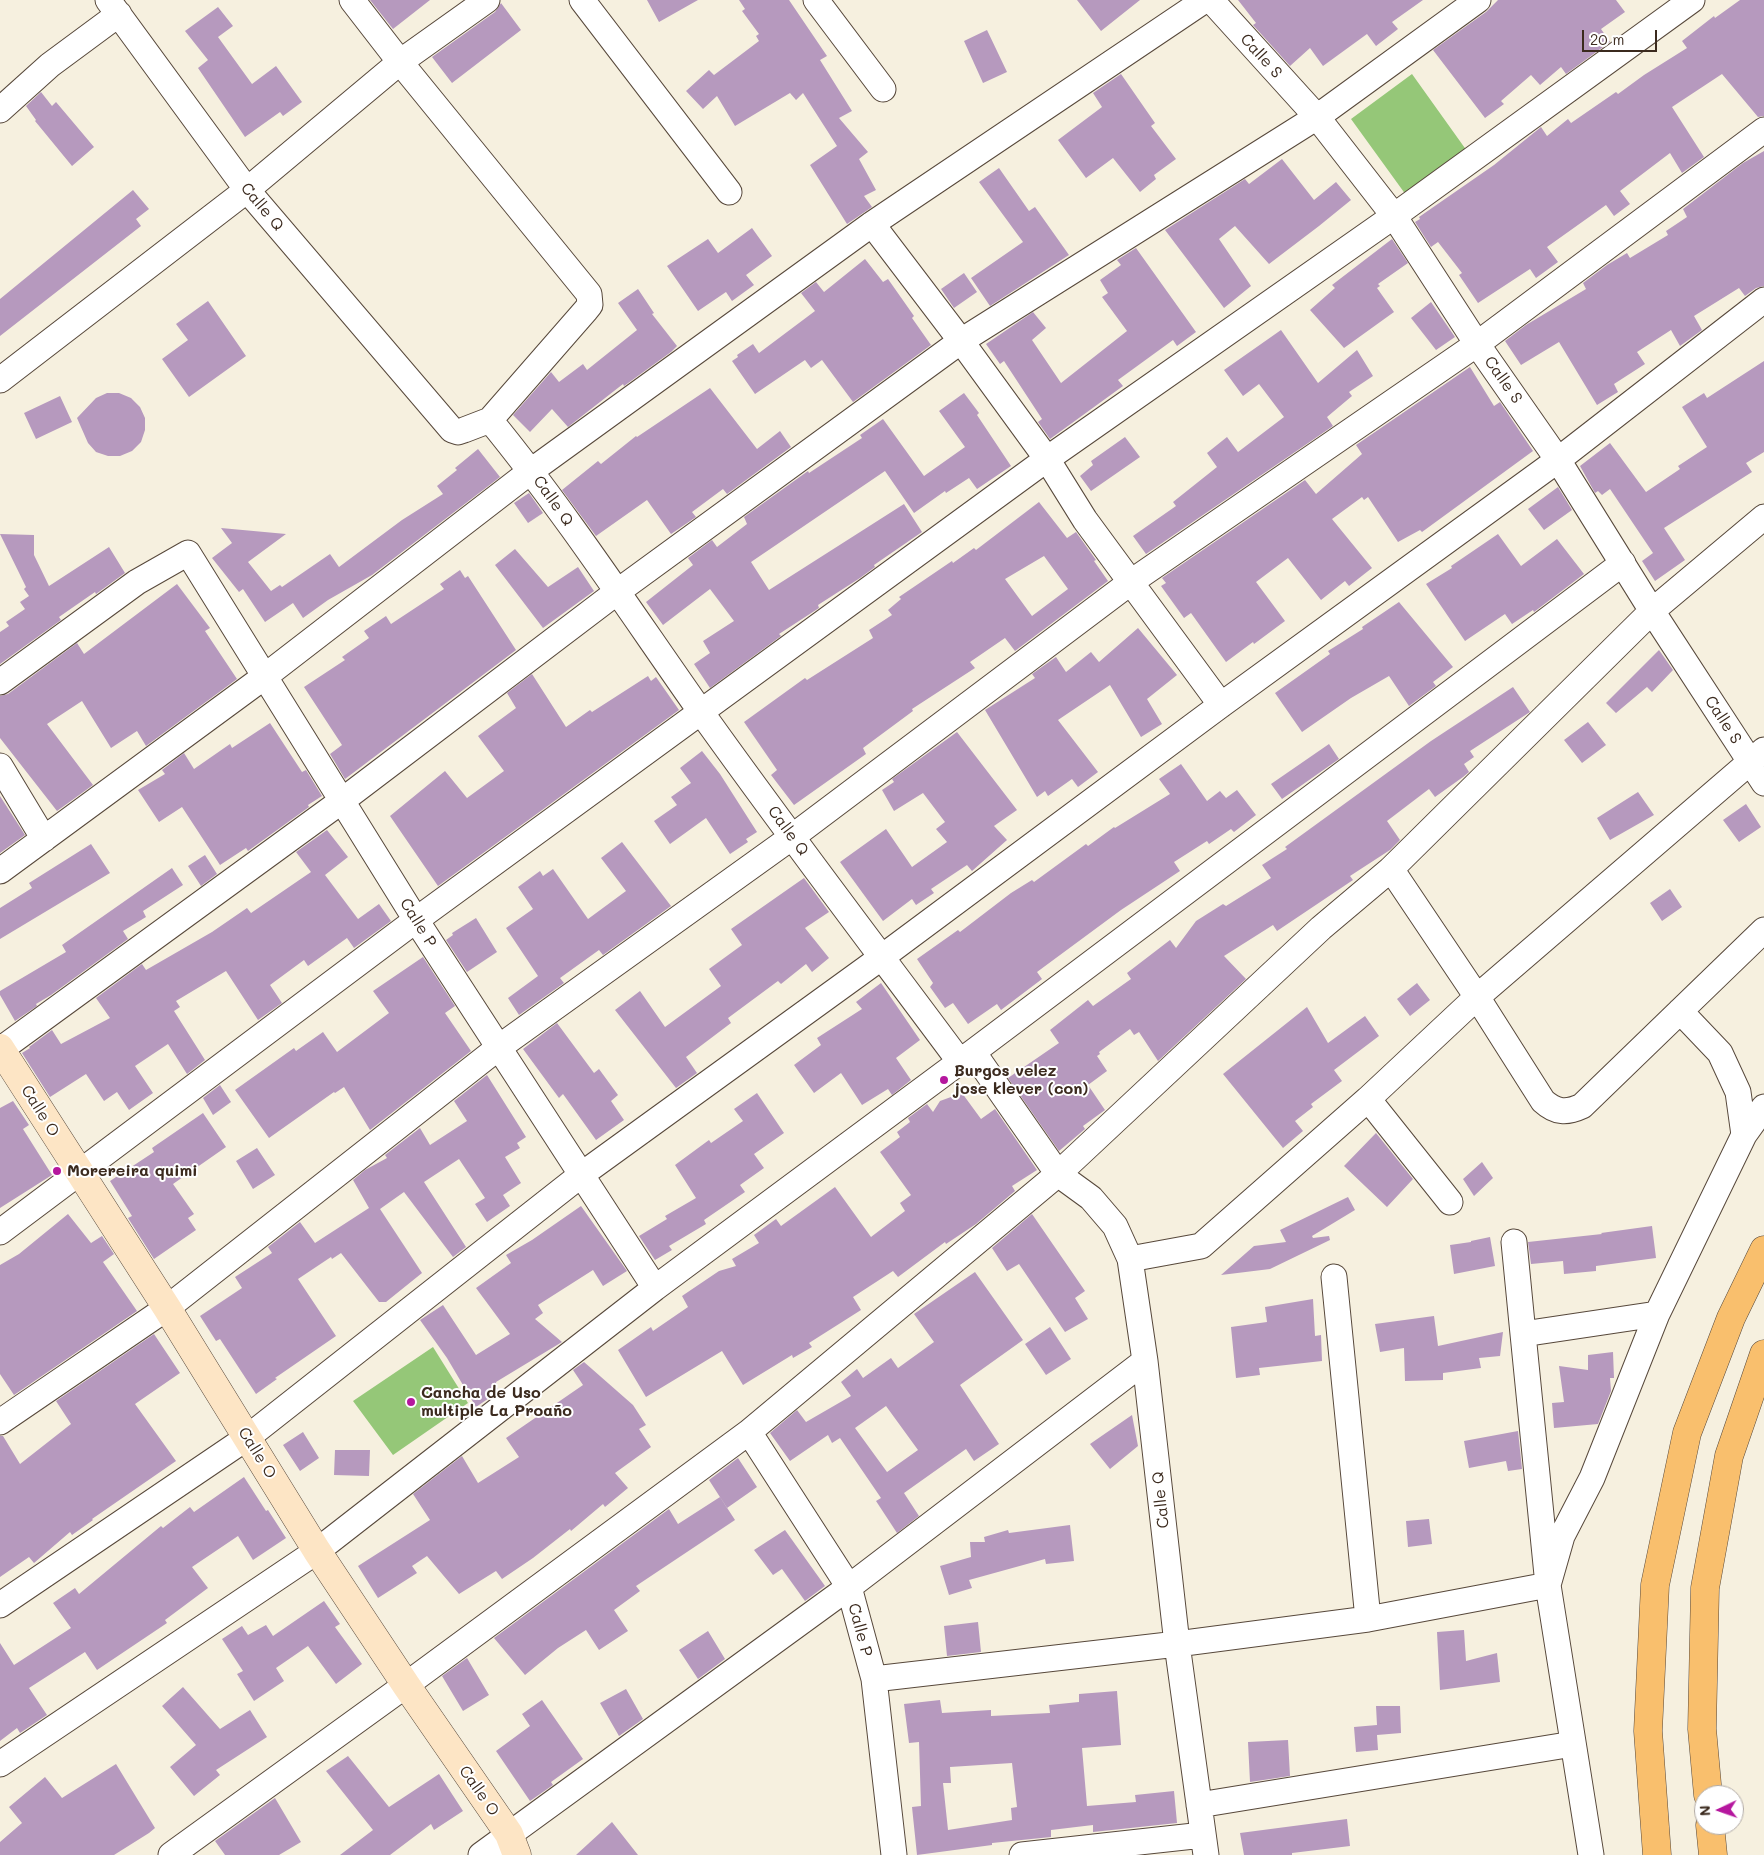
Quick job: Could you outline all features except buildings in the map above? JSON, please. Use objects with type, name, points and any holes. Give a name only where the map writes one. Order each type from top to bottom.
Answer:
[{"type":"highway","points":[[1658,1855],[1648,1731],[1655,1585],[1687,1433],[1731,1318],[1764,1250]]},
{"type":"highway","points":[[1707,1785],[1702,1728],[1705,1588],[1729,1456],[1764,1354]]},
{"type":"highway","points":[[1711,1835],[1713,1855]]},
{"type":"street","points":[[352,0],[400,62],[589,294],[590,305],[490,420]]},
{"type":"street","points":[[0,380],[246,190],[400,62],[488,0]]},
{"type":"street","points":[[582,0],[728,192]]},
{"type":"street","points":[[816,0],[882,89]]},
{"type":"street","points":[[0,871],[264,677],[531,471],[872,224],[1205,0]]},
{"type":"street","name":"Calle S","points":[[1211,0],[1317,117],[1394,216],[1478,344],[1558,460],[1652,611],[1757,756],[1764,783]]},
{"type":"street","points":[[0,1049],[343,800],[617,592],[961,341],[1317,117],[1478,0]]},
{"type":"street","points":[[0,1232],[416,920],[1047,460],[1394,216],[1692,0]]},
{"type":"street","points":[[0,110],[113,7]]},
{"type":"street","name":"Calle Q","points":[[113,7],[246,190],[452,430],[458,432],[490,420],[531,471],[702,713],[882,956],[967,1057],[1058,1174],[1091,1198],[1115,1226],[1130,1259],[1145,1362],[1177,1644],[1204,1845]]},
{"type":"street","points":[[0,1422],[167,1308],[498,1048],[792,837],[1131,582],[1478,344],[1764,130]]},
{"type":"street","points":[[872,224],[961,341],[1047,460],[1085,520],[1221,704]]},
{"type":"street","points":[[0,1605],[248,1437],[581,1175],[882,956],[1221,704],[1558,460],[1764,300]]},
{"type":"street","points":[[171,1855],[202,1846],[406,1685],[749,1432],[1058,1174],[1321,928],[1391,869],[1652,611],[1764,517]]},
{"type":"street","name":"Calle P","points":[[0,682],[137,582],[188,553],[416,920],[655,1288]]},
{"type":"street","points":[[0,1764],[318,1551],[655,1288],[967,1057],[1623,564]]},
{"type":"street","points":[[1130,1259],[1201,1246],[1368,1099],[1477,997],[1757,756]]},
{"type":"street","points":[[0,766],[44,839]]},
{"type":"street","points":[[1391,869],[1477,997],[1543,1101],[1549,1107],[1562,1111],[1571,1111],[1582,1106],[1764,930]]},
{"type":"street","points":[[1680,1011],[1720,1053],[1738,1092],[1744,1135]]},
{"type":"street","name":"Calle O","points":[[0,1049],[167,1308],[318,1551],[513,1844]]},
{"type":"street","points":[[1368,1099],[1450,1202]]},
{"type":"street","points":[[1548,1585],[1562,1536],[1592,1478],[1658,1314],[1744,1135],[1764,1107]]},
{"type":"street","points":[[1514,1242],[1548,1585],[1591,1855]]},
{"type":"street","points":[[1334,1277],[1368,1619]]},
{"type":"street","points":[[1523,1334],[1658,1314]]},
{"type":"street","points":[[480,1855],[513,1844],[1145,1362]]},
{"type":"street","name":"Calle P","points":[[749,1432],[849,1587],[874,1679],[894,1855]]},
{"type":"street","points":[[874,1679],[1177,1644],[1368,1619],[1548,1585]]},
{"type":"street","points":[[1199,1805],[1573,1744]]},
{"type":"street","points":[[1022,1855],[1204,1845]]},
{"type":"green space","points":[[1412,74],[1467,151],[1406,195],[1351,119]]},
{"type":"green space","name":"Cancha de Uso multiple La Proaño","points":[[433,1347],[468,1403],[393,1455],[353,1401]]},
{"type":"place","name":"Burgos velez jose klever (con)","points":[[944,1080]]},
{"type":"place","name":"Morereira quimi","points":[[57,1171]]},
{"type":"place","name":"Cancha de Uso multiple La Proaño","points":[[411,1402]]}]
